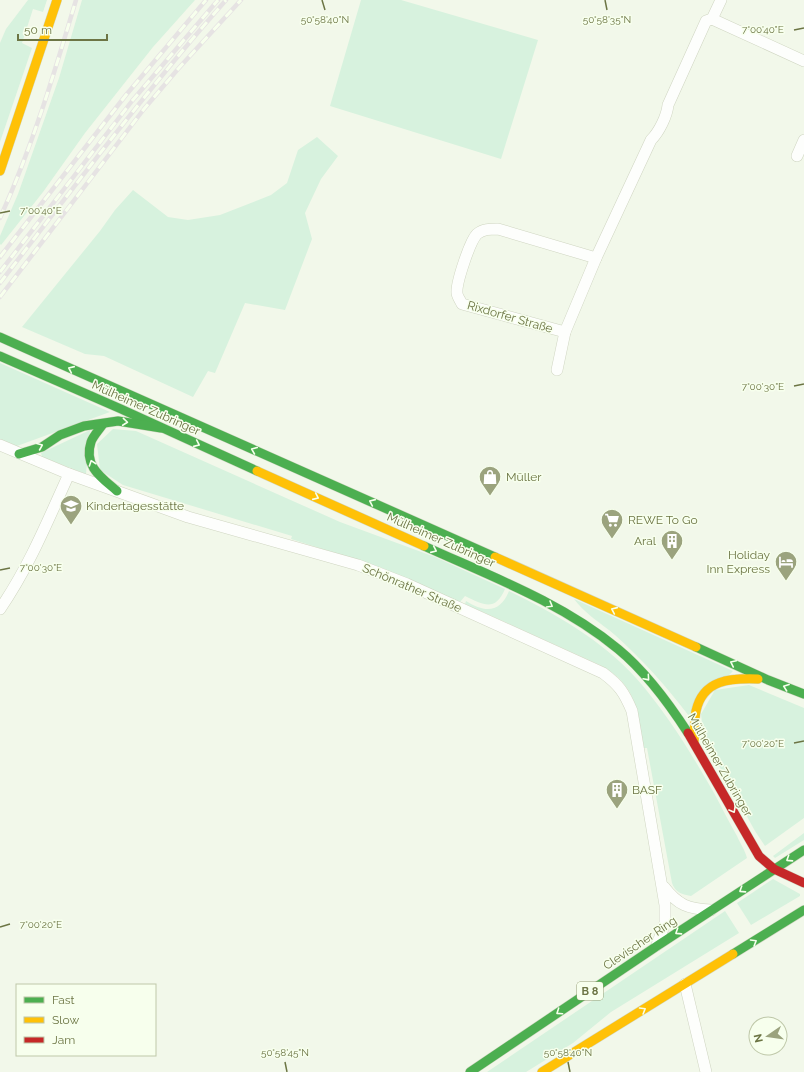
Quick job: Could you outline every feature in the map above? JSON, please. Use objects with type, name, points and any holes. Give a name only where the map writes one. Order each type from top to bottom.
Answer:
[{"type":"main road","points":[[0,171],[57,0]]},
{"type":"main road","name":"Mülheimer Zubringer","points":[[0,337],[710,652],[768,680],[804,694]]},
{"type":"main road","name":"Mülheimer Zubringer","points":[[0,356],[516,586],[566,614],[599,635],[619,650],[641,671],[678,717],[694,742],[759,856],[774,869],[804,884]]},
{"type":"main road","points":[[19,454],[42,446],[60,435],[84,426],[118,421],[161,428]]},
{"type":"main road","points":[[103,424],[91,442],[90,458],[95,472],[117,491]]},
{"type":"main road","points":[[694,742],[697,708],[703,695],[708,690],[719,682],[736,678],[768,680]]},
{"type":"main road","name":"Clevischer Ring","points":[[470,1072],[711,910],[804,850]]},
{"type":"main road","points":[[542,1072],[804,910]]},
{"type":"street","name":"Rixdorfer Straße","points":[[557,370],[565,332],[596,258],[651,140],[656,136],[668,105],[706,21],[712,19],[721,0]]},
{"type":"street","points":[[712,19],[804,61]]},
{"type":"street","points":[[797,156],[804,140]]},
{"type":"street","name":"Rixdorfer Straße","points":[[565,332],[462,304],[457,294],[457,283],[470,245],[477,234],[482,231],[498,229],[596,258]]},
{"type":"street","name":"Schönrather Straße","points":[[0,445],[69,474],[188,517],[358,565],[407,584],[603,672],[625,694],[632,711],[663,887],[666,917],[662,934],[657,946]]},
{"type":"street","points":[[0,609],[9,596],[42,536],[69,474]]},
{"type":"street","points":[[663,887],[678,903],[698,910],[711,910]]},
{"type":"street","points":[[686,984],[706,1072]]},
{"type":"green space","points":[[28,0],[47,0],[43,12],[33,9],[22,43],[32,48],[0,142],[0,43],[6,29]]},
{"type":"green space","points":[[82,0],[195,0],[153,47],[85,133],[43,192],[1,245],[0,236],[18,194],[59,78]]},
{"type":"green space","points":[[361,0],[401,0],[538,40],[501,159],[330,106]]},
{"type":"green space","points":[[317,137],[338,156],[321,179],[305,213],[312,239],[285,310],[245,303],[215,373],[208,371],[193,397],[104,356],[85,354],[22,327],[100,231],[115,210],[133,190],[168,217],[188,220],[220,215],[271,195],[287,183],[298,150]]},
{"type":"green space","points":[[0,363],[110,412],[17,446],[0,439]]},
{"type":"green space","points":[[113,429],[136,431],[340,522],[435,557],[505,589],[497,601],[493,604],[483,604],[465,596],[460,602],[382,568],[291,539],[292,536],[123,485],[100,470],[97,444]]},
{"type":"green space","points":[[90,430],[86,474],[42,457],[41,453]]},
{"type":"green space","points":[[509,591],[577,628],[608,651],[636,678],[658,705],[687,748],[714,793],[744,849],[747,858],[691,896],[681,893],[675,889],[672,883],[647,748],[644,748],[637,710],[628,690],[622,681],[600,665],[465,604],[466,601],[479,608],[491,609],[501,604]]},
{"type":"green space","points":[[574,599],[733,671],[689,716],[645,664],[615,635],[588,614]]},
{"type":"green space","points":[[749,685],[804,708],[804,818],[765,846],[755,831],[706,742],[701,714],[715,690]]},
{"type":"green space","points":[[804,833],[804,840],[775,858],[773,856]]},
{"type":"green space","points":[[773,879],[800,894],[800,896],[751,925],[737,903]]},
{"type":"green space","points":[[725,911],[739,933],[611,1012],[573,1043],[526,1072],[487,1072]]},
{"type":"railway","points":[[0,218],[12,192],[32,138],[51,83],[76,0]]},
{"type":"railway","points":[[0,257],[126,95],[206,0]]},
{"type":"railway","points":[[0,272],[132,101],[218,0]]},
{"type":"railway","points":[[0,283],[139,104],[226,0]]},
{"type":"railway","points":[[0,297],[144,109],[241,0]]},
{"type":"traffic: fast","points":[[0,337],[495,557]]},
{"type":"traffic: fast","points":[[0,356],[257,471]]},
{"type":"traffic: fast","points":[[19,454],[42,447],[60,435],[84,426],[118,421],[161,428]]},
{"type":"traffic: fast","points":[[103,424],[91,442],[89,450],[90,458],[95,471],[117,491]]},
{"type":"traffic: fast","points":[[424,546],[524,591],[573,617],[596,632],[638,667],[673,710],[688,733]]},
{"type":"traffic: fast","points":[[696,647],[768,680],[804,694]]},
{"type":"traffic: fast","points":[[470,1072],[657,946],[804,850]]},
{"type":"traffic: fast","points":[[733,954],[804,910]]},
{"type":"traffic: slow","points":[[0,171],[57,0]]},
{"type":"traffic: slow","points":[[257,471],[424,546]]},
{"type":"traffic: slow","points":[[495,557],[696,647]]},
{"type":"traffic: slow","points":[[694,742],[696,711],[705,692],[728,680],[758,679]]},
{"type":"traffic: slow","points":[[542,1072],[733,954]]},
{"type":"traffic: jam","points":[[688,733],[759,856],[774,869],[804,883]]},
{"type":"place","name":"Müller","points":[[490,496]]},
{"type":"place","name":"Kindertagesstätte","points":[[71,526]]},
{"type":"place","name":"REWE To Go","points":[[612,540]]},
{"type":"place","name":"Aral","points":[[672,560]]},
{"type":"place","name":"Holiday Inn Express","points":[[786,582]]},
{"type":"place","name":"BASF","points":[[617,810]]}]
